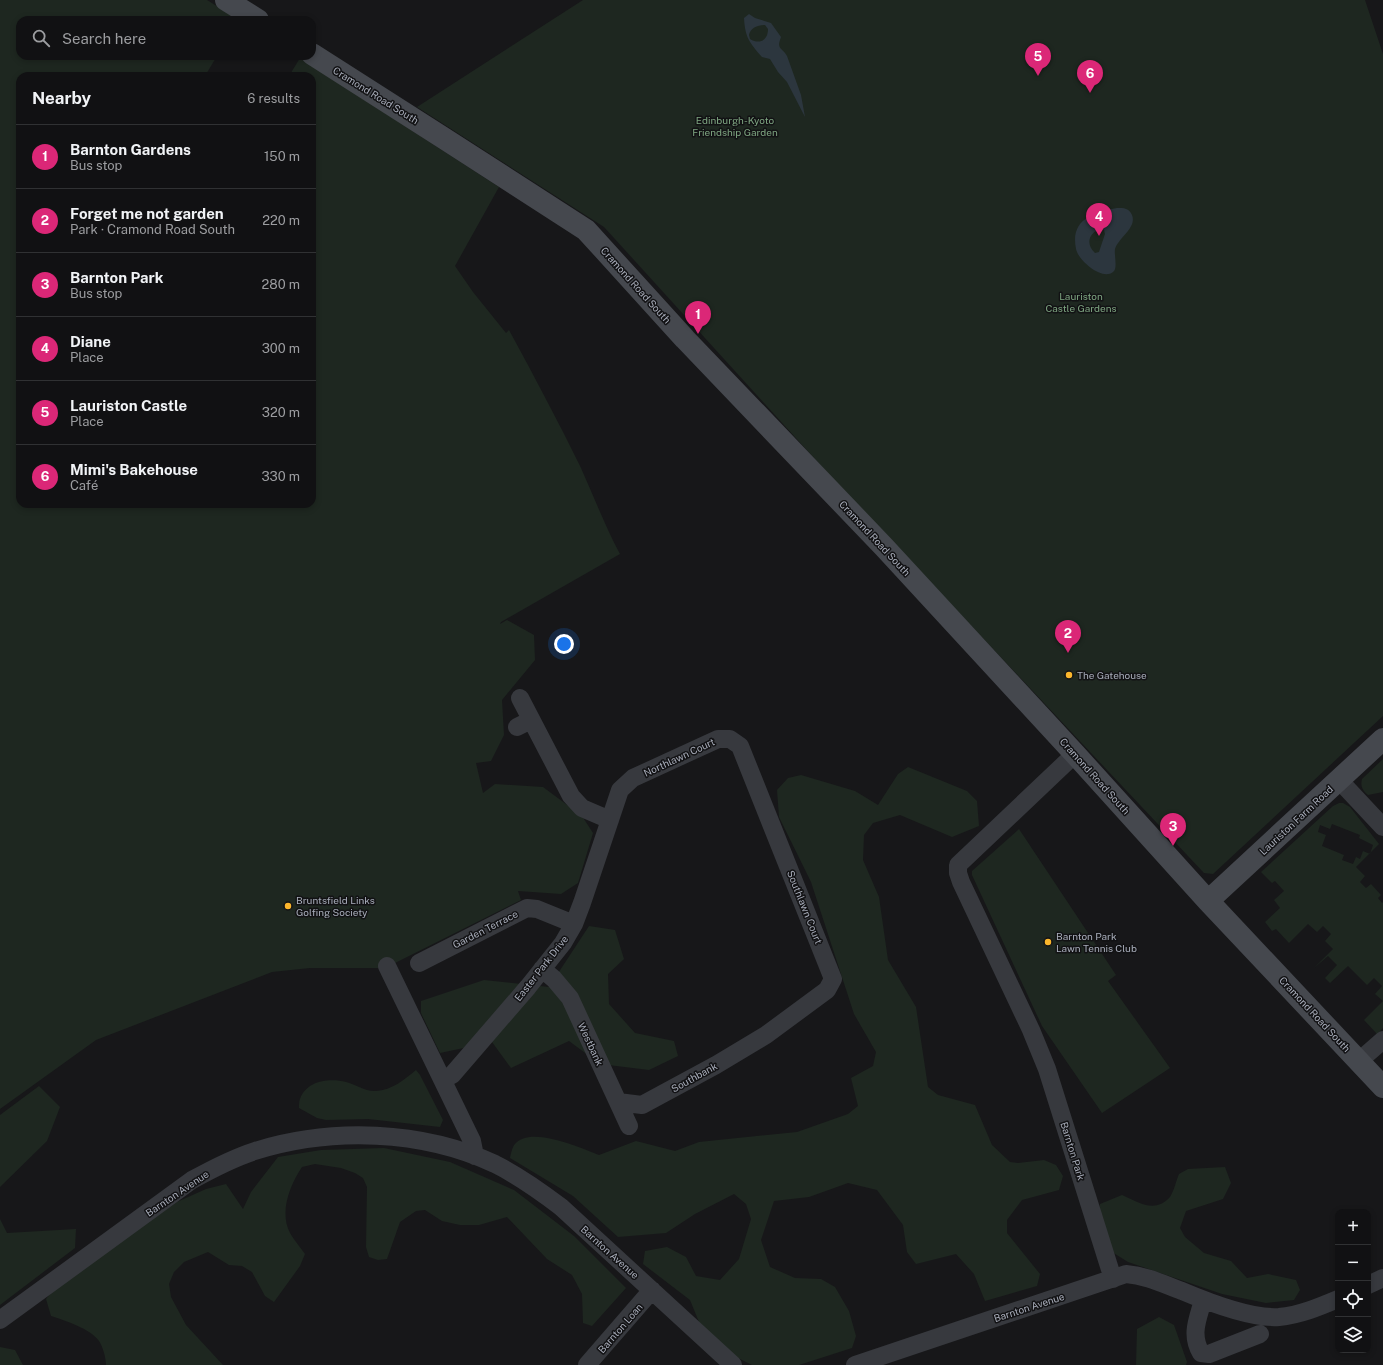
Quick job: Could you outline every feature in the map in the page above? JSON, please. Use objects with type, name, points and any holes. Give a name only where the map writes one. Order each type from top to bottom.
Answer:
[{"type":"street","points":[[226,0],[252,16]]},
{"type":"street","name":"Cramond Road South","points":[[316,57],[586,230],[685,339],[884,548],[1075,754],[1208,901],[1383,1087]]},
{"type":"street","points":[[520,698],[524,723],[571,796],[582,808],[610,820]]},
{"type":"street","name":"Northlawn Court","points":[[620,790],[633,778],[718,739],[730,739],[740,746],[776,835]]},
{"type":"street","name":"Lauriston Farm Road","points":[[1208,901],[1383,739]]},
{"type":"street","name":"Barnton Park","points":[[1075,754],[958,865],[958,873],[968,898],[1031,1030],[1047,1069],[1113,1279]]},
{"type":"street","points":[[1339,780],[1383,827]]},
{"type":"street","name":"Easter Park Drive","points":[[443,1080],[452,1074],[542,969],[562,943],[574,924],[620,790]]},
{"type":"street","name":"Southlawn Court","points":[[776,835],[833,979]]},
{"type":"street","name":"Garden Terrace","points":[[420,962],[527,908],[537,909],[574,924]]},
{"type":"street","points":[[387,966],[472,1141],[475,1156]]},
{"type":"street","name":"Westbank","points":[[542,969],[554,979],[570,998],[629,1126]]},
{"type":"street","name":"Southbank","points":[[618,1102],[642,1105],[716,1065],[766,1035],[828,990],[833,979]]},
{"type":"street","points":[[1359,1061],[1383,1040]]},
{"type":"street","name":"Barnton Avenue","points":[[0,1320],[192,1180],[213,1169],[255,1151],[306,1139],[348,1135],[369,1136],[419,1141],[450,1147],[495,1164],[518,1177],[561,1207],[733,1365]]},
{"type":"street","name":"Barnton Avenue","points":[[855,1365],[1126,1274],[1141,1275],[1203,1300],[1257,1315],[1279,1317],[1303,1313],[1335,1300]]},
{"type":"street","points":[[1371,1284],[1383,1278]]},
{"type":"street","name":"Barnton Loan","points":[[588,1365],[652,1290]]},
{"type":"street","points":[[1203,1300],[1194,1332],[1198,1359],[1260,1334]]},
{"type":"green space","points":[[0,0],[207,0],[233,16],[16,16],[16,60],[215,60],[207,72],[16,72],[16,508],[316,508],[316,72],[291,72],[299,60],[303,60],[499,187],[455,266],[473,292],[506,333],[509,330],[581,468],[609,533],[620,554],[501,622],[500,624],[507,620],[534,635],[535,660],[502,700],[504,735],[491,761],[476,763],[483,793],[495,784],[543,787],[582,816],[593,833],[578,883],[561,894],[518,891],[521,900],[395,963],[378,968],[310,968],[272,972],[96,1040],[0,1109]]},
{"type":"green space","name":"Lauriston Castle Gardens","points":[[583,0],[1365,0],[1383,54],[1383,716],[1213,874],[1204,873],[834,480],[604,227],[417,107]]},
{"type":"green space","points":[[1383,759],[1383,792],[1368,795],[1362,788],[1362,779]]},
{"type":"green space","points":[[908,767],[967,791],[977,801],[979,826],[952,837],[900,815],[873,823],[864,835],[863,860],[879,897],[888,960],[916,1007],[928,1087],[938,1095],[975,1105],[992,1145],[1010,1162],[1018,1163],[1044,1160],[1056,1165],[1063,1176],[1059,1190],[1022,1200],[1007,1220],[1007,1233],[1040,1274],[1037,1286],[985,1301],[974,1274],[956,1254],[916,1264],[907,1252],[903,1225],[877,1190],[848,1183],[809,1197],[774,1201],[761,1240],[770,1267],[795,1278],[821,1279],[835,1287],[849,1311],[856,1336],[852,1348],[799,1365],[752,1365],[732,1355],[699,1322],[690,1300],[643,1264],[645,1251],[667,1247],[686,1257],[696,1276],[720,1280],[739,1259],[751,1219],[746,1204],[734,1194],[695,1214],[666,1233],[618,1237],[573,1196],[510,1158],[511,1153],[515,1144],[522,1139],[532,1137],[543,1137],[568,1143],[599,1155],[636,1141],[675,1151],[699,1142],[797,1132],[848,1114],[858,1106],[851,1078],[873,1066],[876,1052],[854,1014],[811,882],[779,817],[777,790],[788,778],[801,775],[855,791],[878,805],[898,774]]},
{"type":"green space","points":[[1343,803],[1350,807],[1379,844],[1370,852],[1373,845],[1359,838],[1360,835],[1332,824],[1330,829],[1320,825],[1318,832],[1326,835],[1322,846],[1344,855],[1342,860],[1353,864],[1356,857],[1360,859],[1363,851],[1369,854],[1356,867],[1365,876],[1360,882],[1366,888],[1371,884],[1381,895],[1378,898],[1382,903],[1383,902],[1383,1001],[1375,994],[1382,986],[1374,978],[1367,985],[1348,966],[1330,983],[1325,978],[1337,965],[1328,956],[1314,968],[1333,949],[1325,941],[1331,934],[1323,926],[1317,932],[1308,924],[1289,943],[1276,929],[1272,931],[1265,922],[1280,908],[1274,900],[1284,891],[1275,881],[1272,883],[1261,872],[1333,806]]},
{"type":"green space","name":"Barnton Park Lawn Tennis Club","points":[[1019,829],[1116,975],[1108,981],[1170,1068],[1102,1113],[1042,1026],[972,875],[972,871]]},
{"type":"green space","points":[[589,926],[615,930],[624,959],[608,974],[609,1004],[635,1033],[674,1041],[678,1056],[649,1070],[600,1064],[569,1041],[511,1068],[492,1042],[440,1053],[421,1013],[421,1001],[484,980],[549,987]]},
{"type":"green space","points":[[1383,1001],[1383,1028],[1377,1034],[1364,1020]]},
{"type":"green space","points":[[416,1070],[443,1120],[440,1127],[368,1119],[326,1120],[317,1118],[299,1108],[303,1093],[313,1084],[333,1080],[376,1091],[393,1087]]},
{"type":"green space","points":[[39,1086],[60,1107],[47,1141],[0,1187],[0,1115]]},
{"type":"green space","points":[[384,1148],[450,1162],[514,1190],[574,1236],[626,1288],[592,1326],[583,1323],[582,1294],[572,1275],[547,1259],[507,1217],[479,1225],[460,1225],[442,1221],[425,1210],[416,1211],[400,1222],[387,1259],[378,1260],[369,1257],[366,1247],[367,1187],[363,1178],[355,1173],[341,1168],[315,1164],[302,1167],[287,1199],[287,1225],[290,1233],[305,1254],[300,1266],[274,1302],[265,1296],[252,1272],[242,1266],[229,1265],[208,1252],[184,1262],[174,1272],[169,1284],[171,1297],[186,1325],[223,1365],[106,1365],[103,1349],[95,1337],[84,1329],[51,1316],[46,1299],[60,1282],[177,1202],[206,1189],[226,1184],[243,1209],[251,1192],[278,1157],[321,1150]]},
{"type":"green space","points":[[1225,1167],[1231,1183],[1223,1199],[1186,1211],[1180,1228],[1185,1237],[1204,1253],[1231,1261],[1247,1278],[1268,1274],[1296,1280],[1300,1290],[1294,1300],[1266,1303],[1222,1294],[1128,1262],[1112,1252],[1098,1216],[1100,1204],[1122,1195],[1146,1205],[1158,1205],[1170,1197],[1179,1174],[1188,1169]]},
{"type":"green space","points":[[0,1219],[7,1233],[76,1229],[75,1248],[0,1305]]},
{"type":"green space","points":[[1159,1317],[1174,1325],[1187,1362],[1186,1365],[1136,1365],[1137,1329]]},
{"type":"green space","points":[[0,1347],[15,1350],[23,1365],[0,1365]]},
{"type":"shaded area","points":[[749,14],[755,18],[771,23],[781,37],[779,46],[787,56],[801,95],[805,117],[787,82],[778,72],[770,59],[762,57],[751,44],[747,35],[744,18]],"holes":[[[765,25],[768,29],[765,39],[757,42],[750,39],[749,35],[751,30],[755,27]]]},
{"type":"shaded area","points":[[1117,208],[1126,209],[1129,211],[1133,220],[1130,228],[1115,249],[1116,265],[1113,272],[1103,274],[1091,268],[1078,254],[1075,239],[1076,231],[1085,219],[1092,215]],"holes":[[[1101,229],[1104,230],[1105,234],[1099,252],[1095,253],[1089,242],[1091,236]]]},
{"type":"place","name":"Lauriston Castle","points":[[1038,76]]},
{"type":"place","name":"Mimi's Bakehouse","points":[[1090,93]]},
{"type":"place","name":"Diane","points":[[1099,236]]},
{"type":"place","name":"Barnton Gardens","points":[[698,334]]},
{"type":"place","name":"Forget me not garden","points":[[1068,653]]},
{"type":"place","name":"The Gatehouse","points":[[1069,675]]},
{"type":"place","name":"Barnton Park","points":[[1173,846]]},
{"type":"place","name":"Bruntsfield Links Golfing Society","points":[[288,906]]},
{"type":"place","name":"Barnton Park Lawn Tennis Club","points":[[1048,942]]},
{"type":"park label","name":"Edinburgh-Kyoto Friendship Garden","points":[[735,126]]}]
